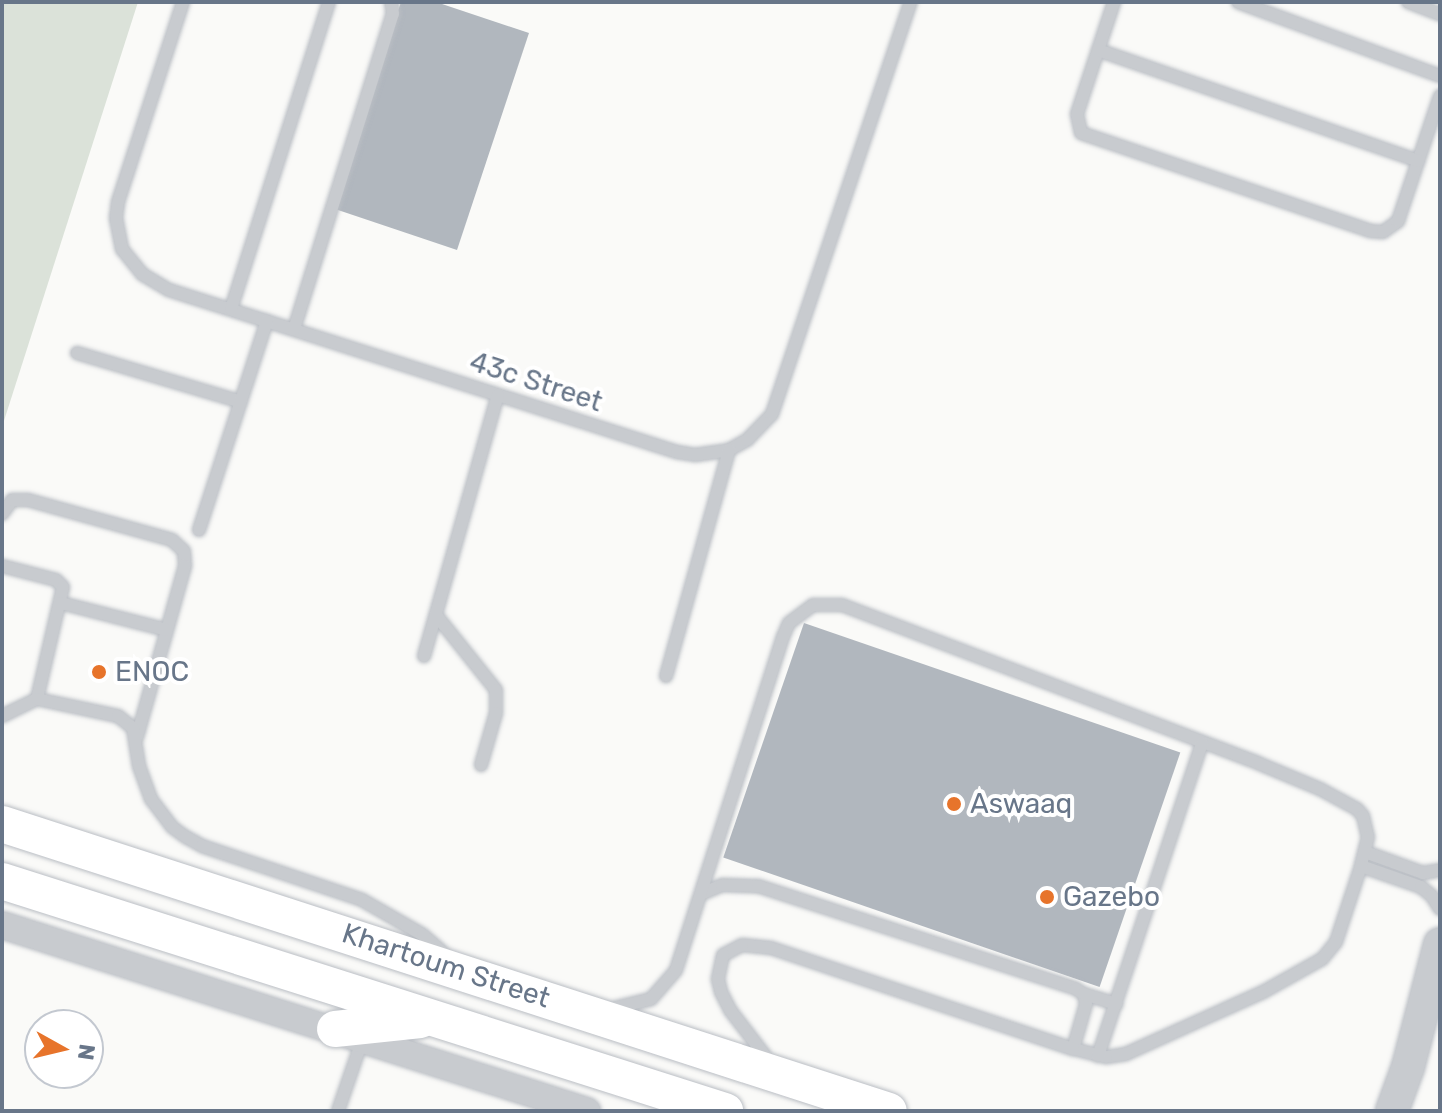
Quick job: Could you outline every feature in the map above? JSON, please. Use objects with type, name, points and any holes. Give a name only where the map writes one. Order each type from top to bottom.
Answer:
[{"type":"main road","name":"Khartoum Street","points":[[2,824],[585,1010],[889,1111]]},
{"type":"main road","name":"Khartoum Street","points":[[2,881],[725,1111]]},
{"type":"main road","points":[[568,1059],[585,1010]]},
{"type":"main road","points":[[349,1033],[434,1019]]},
{"type":"street","points":[[2,925],[587,1111]]},
{"type":"street","points":[[1392,1111],[1408,1067],[1440,944]]},
{"type":"street","points":[[1375,1111],[1389,1085],[1408,1067]]},
{"type":"lane","name":"43c Street","points":[[183,2],[118,202],[118,234],[131,263],[155,284],[677,452],[695,455],[729,450],[761,429],[780,398],[911,2]]},
{"type":"lane","points":[[231,309],[329,2]]},
{"type":"lane","points":[[294,329],[393,14],[391,2]]},
{"type":"lane","points":[[1114,2],[1076,119],[1078,129],[1084,136],[1376,232],[1388,230],[1398,221],[1440,96]]},
{"type":"lane","points":[[1238,2],[1440,76]]},
{"type":"lane","points":[[1408,2],[1440,14]]},
{"type":"lane","points":[[1098,50],[1418,161]]},
{"type":"lane","points":[[199,530],[267,321]]},
{"type":"lane","points":[[77,353],[241,402]]},
{"type":"lane","points":[[424,656],[498,395]]},
{"type":"lane","points":[[666,676],[729,450]]},
{"type":"lane","points":[[2,514],[12,500],[20,498],[176,542],[186,559],[137,737],[139,766],[151,799],[172,827],[186,837],[362,900],[423,935],[468,973]]},
{"type":"lane","points":[[2,566],[56,580],[63,587],[37,699]]},
{"type":"lane","points":[[61,603],[167,630]]},
{"type":"lane","points":[[585,1010],[622,1008],[651,999],[676,970],[783,637],[789,623],[813,605],[842,605],[1320,789],[1357,809],[1367,826],[1365,852],[1336,942],[1322,959],[1263,992],[1116,1057],[1073,1049],[771,948],[742,945],[723,955],[718,979],[721,992],[730,1010],[781,1077]]},
{"type":"lane","points":[[436,615],[496,690],[496,713],[481,765]]},
{"type":"lane","points":[[2,716],[37,699],[118,716],[133,728],[137,737]]},
{"type":"lane","points":[[1098,1056],[1202,743]]},
{"type":"lane","points":[[1365,852],[1423,873],[1440,870]]},
{"type":"lane","points":[[1361,866],[1421,887],[1432,896],[1440,909]]},
{"type":"lane","points":[[701,894],[722,885],[758,886],[1117,1004]]},
{"type":"lane","points":[[1073,1049],[1086,1004],[1084,994]]},
{"type":"lane","points":[[338,1111],[349,1033]]},
{"type":"shaded area","points":[[2,2],[138,2],[2,427]]},
{"type":"building","points":[[401,2],[436,2],[529,33],[457,250],[332,208]]},
{"type":"building","name":"Aswaaq","points":[[804,623],[1180,753],[1100,987],[723,857]]},
{"type":"place","name":"ENOC","points":[[99,672]]},
{"type":"place","name":"Aswaaq","points":[[954,804]]},
{"type":"place","name":"Gazebo","points":[[1047,897]]}]
